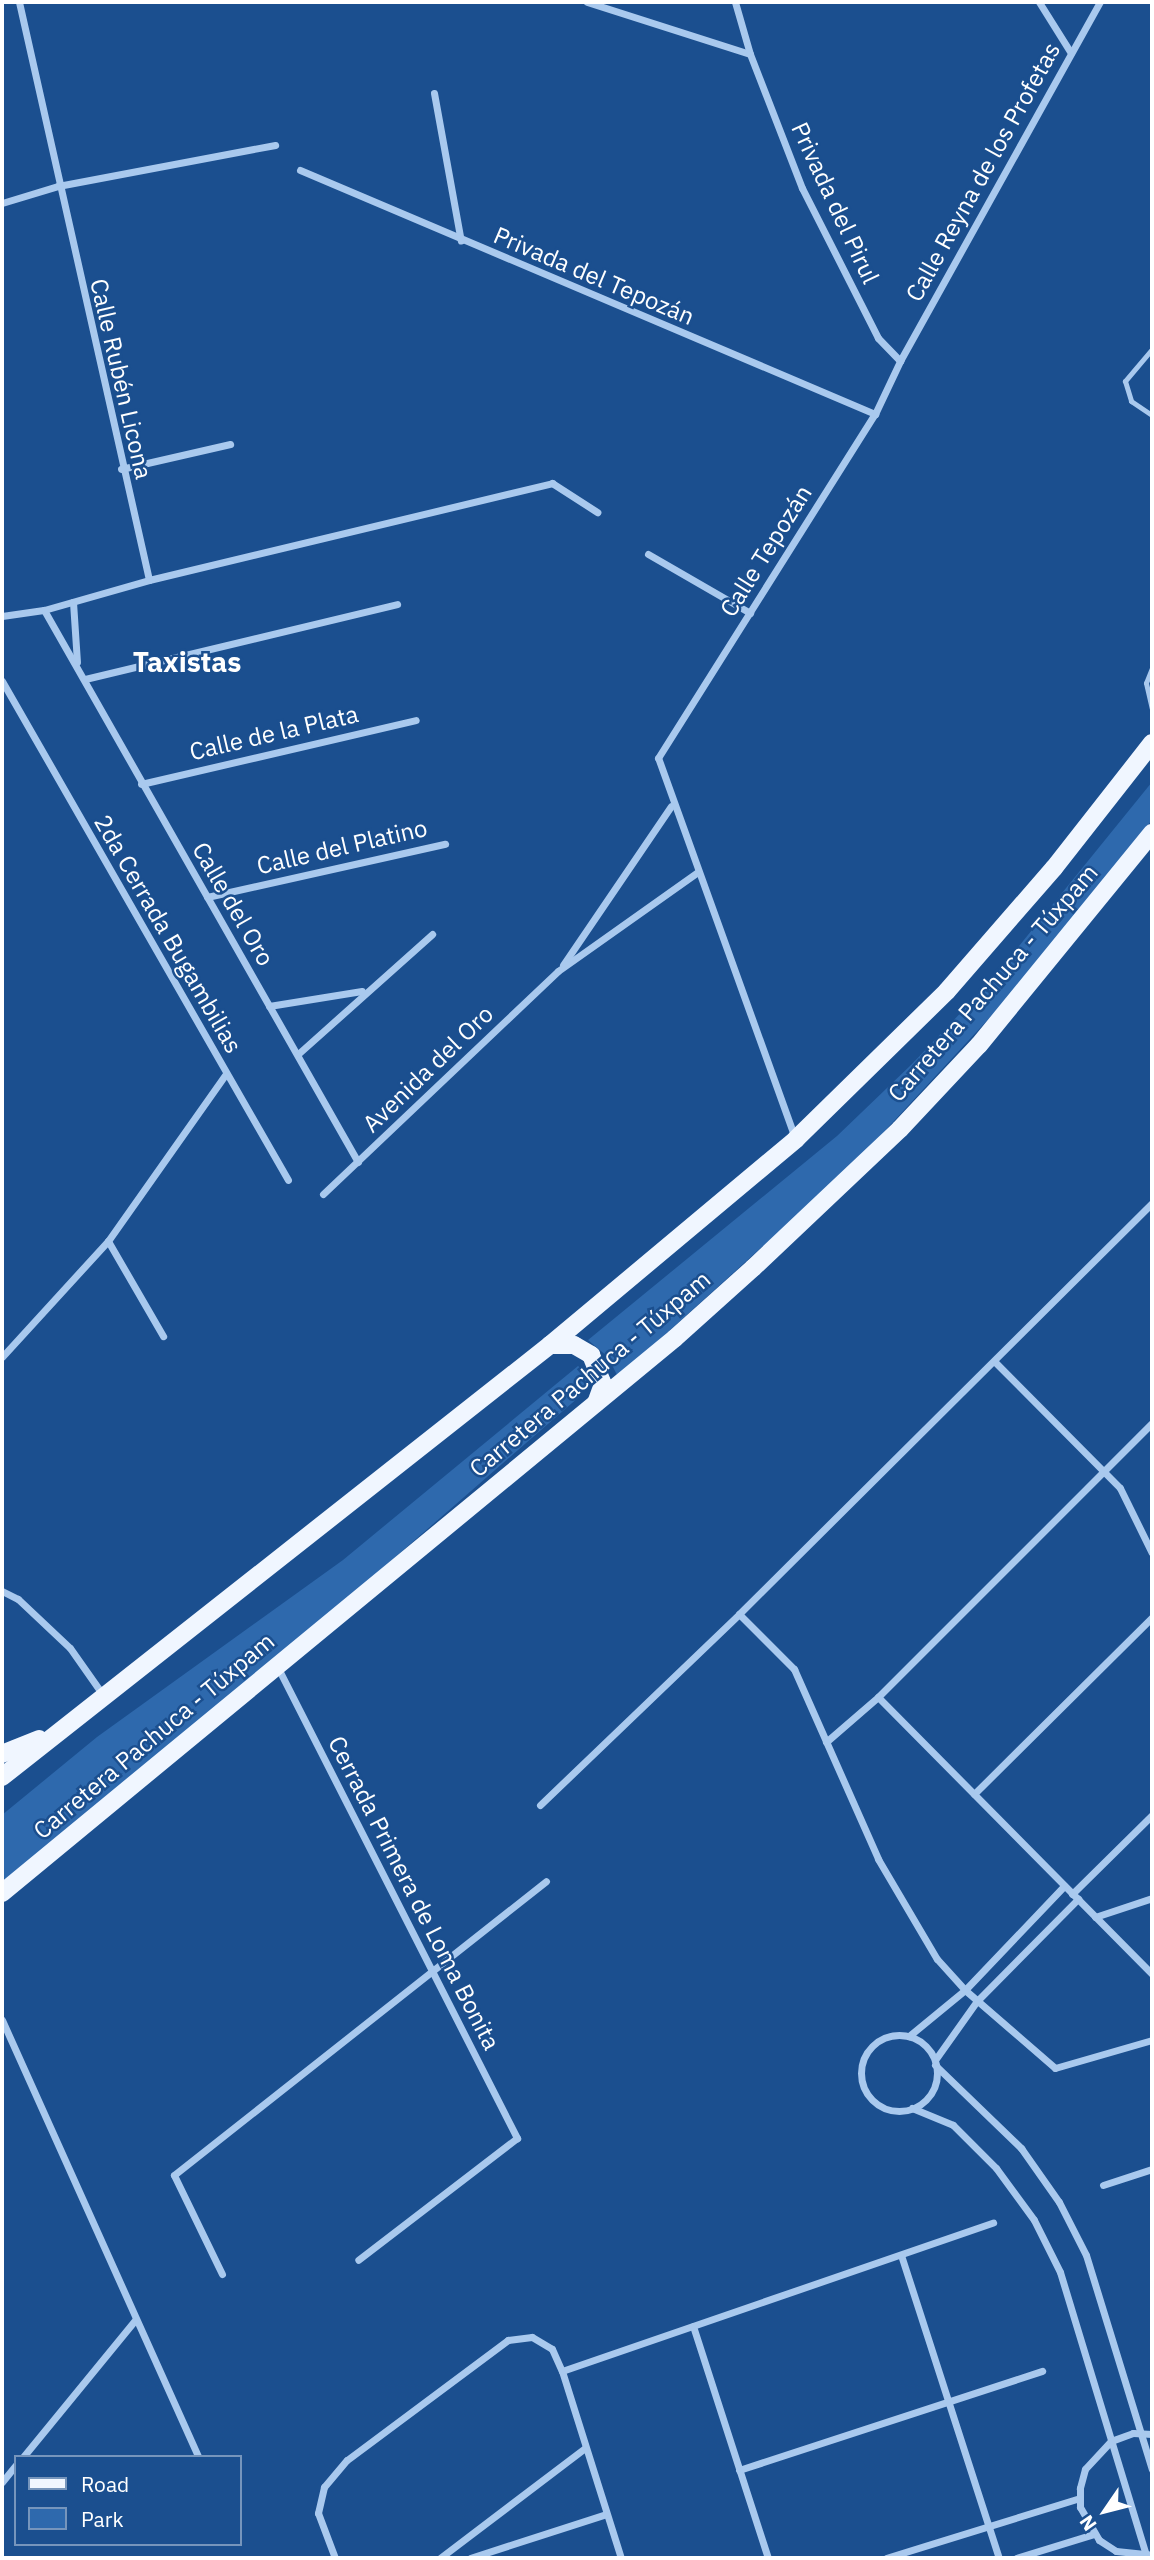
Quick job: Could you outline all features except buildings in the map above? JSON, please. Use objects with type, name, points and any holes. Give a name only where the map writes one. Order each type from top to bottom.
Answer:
[{"type":"main road","name":"Carretera Pachuca - Túxpam","points":[[2,1777],[550,1345],[796,1139],[947,991],[1054,868],[1152,743]]},
{"type":"main road","name":"Carretera Pachuca - Túxpam","points":[[2,1893],[596,1403],[753,1268],[900,1129],[979,1045],[1152,833]]},
{"type":"main road","points":[[550,1345],[574,1345],[591,1356],[603,1384],[596,1403]]},
{"type":"main road","points":[[2,1755],[58,1731]]},
{"type":"street","name":"Calle Rubén Licona","points":[[19,2],[121,469],[149,580]]},
{"type":"street","points":[[587,2],[750,54]]},
{"type":"street","name":"Privada del Pirul","points":[[735,2],[750,54],[802,188],[878,338],[900,361]]},
{"type":"street","points":[[1039,2],[1071,53]]},
{"type":"street","name":"Calle Reyna de los Profetas","points":[[900,361],[1100,2]]},
{"type":"street","points":[[434,93],[461,241]]},
{"type":"street","points":[[2,204],[58,186],[275,145]]},
{"type":"street","name":"Privada del Tepozán","points":[[299,170],[461,241],[875,414]]},
{"type":"street","name":"Calle Tepozán","points":[[671,806],[657,758],[875,414],[900,361]]},
{"type":"street","points":[[121,469],[230,444]]},
{"type":"street","points":[[2,616],[44,610],[149,580],[552,483],[597,512]]},
{"type":"street","points":[[648,554],[750,613]]},
{"type":"street","name":"Calle del Oro","points":[[73,602],[78,663]]},
{"type":"street","points":[[85,678],[397,604]]},
{"type":"street","name":"Calle del Oro","points":[[44,610],[78,663],[141,784],[358,1162]]},
{"type":"street","name":"2da Cerrada Bugambilias","points":[[2,681],[226,1074],[108,1241],[2,1357]]},
{"type":"street","name":"Calle de la Plata","points":[[141,784],[416,720]]},
{"type":"street","points":[[671,806],[796,1139]]},
{"type":"street","name":"Avenida del Oro","points":[[558,971],[671,806]]},
{"type":"street","name":"Calle del Platino","points":[[206,897],[445,844]]},
{"type":"street","name":"Avenida del Oro","points":[[323,1194],[558,971],[698,872]]},
{"type":"street","points":[[298,1054],[363,991],[432,934]]},
{"type":"street","points":[[269,1006],[363,991]]},
{"type":"street","points":[[226,1074],[288,1180]]},
{"type":"street","points":[[540,1805],[739,1614],[1152,1203]]},
{"type":"street","points":[[108,1241],[163,1336]]},
{"type":"street","points":[[995,1362],[1120,1488],[1152,1553]]},
{"type":"street","points":[[826,1742],[878,1697],[1152,1423]]},
{"type":"street","points":[[2,1591],[18,1599],[70,1648],[103,1696]]},
{"type":"street","points":[[739,1614],[794,1669],[878,1859],[937,1959],[965,1990],[1055,2068],[1152,2040]]},
{"type":"street","points":[[974,1794],[1152,1617]]},
{"type":"street","name":"Cerrada Primera de Loma Bonita","points":[[277,1665],[517,2138],[358,2260]]},
{"type":"street","points":[[878,1697],[1152,1974]]},
{"type":"street","points":[[912,2108],[931,2094],[935,2062],[977,2001],[1152,1815]]},
{"type":"street","points":[[222,2274],[174,2175],[546,1881]]},
{"type":"street","points":[[909,2036],[965,1990],[1064,1886]]},
{"type":"street","points":[[1095,1917],[1152,1898]]},
{"type":"street","points":[[2,2020],[197,2455]]},
{"type":"street","points":[[1152,2434],[1141,2434],[1111,2441],[1085,2469],[1080,2498],[1094,2534],[1116,2551],[1148,2556],[1111,2441],[1060,2272],[1034,2220],[996,2168],[953,2125],[912,2108],[888,2109],[876,2103],[862,2081],[865,2055],[884,2037],[909,2036],[920,2041],[935,2062],[1021,2148],[1059,2202],[1086,2255],[1141,2434],[1152,2469]]},
{"type":"street","points":[[1103,2185],[1152,2169]]},
{"type":"street","points":[[562,2371],[993,2222]]},
{"type":"street","points":[[901,2255],[999,2558]]},
{"type":"street","points":[[25,2455],[136,2319]]},
{"type":"street","points":[[693,2326],[768,2558]]},
{"type":"street","points":[[335,2558],[318,2513],[324,2487],[347,2460],[508,2340],[532,2337],[552,2349],[562,2371],[621,2558]]},
{"type":"street","points":[[739,2470],[1042,2371]]},
{"type":"street","points":[[440,2558],[585,2448]]},
{"type":"street","points":[[2,2482],[14,2467]]},
{"type":"street","points":[[886,2558],[1080,2498]]},
{"type":"street","points":[[470,2558],[606,2514]]},
{"type":"street","points":[[1016,2558],[1094,2534]]},
{"type":"lane","points":[[1152,349],[1125,381],[1132,401],[1152,415]]},
{"type":"lane","points":[[1152,668],[1146,683],[1152,708]]},
{"type":"green space","points":[[1152,782],[1152,820],[1006,1000],[856,1162],[618,1377],[608,1357],[588,1340],[837,1136],[912,1064],[989,983]]},
{"type":"green space","points":[[578,1366],[593,1377],[579,1397],[269,1667],[2,1888],[2,1815],[97,1737],[343,1560]]},
{"type":"district","name":"Taxistas","points":[[187,662]]}]
